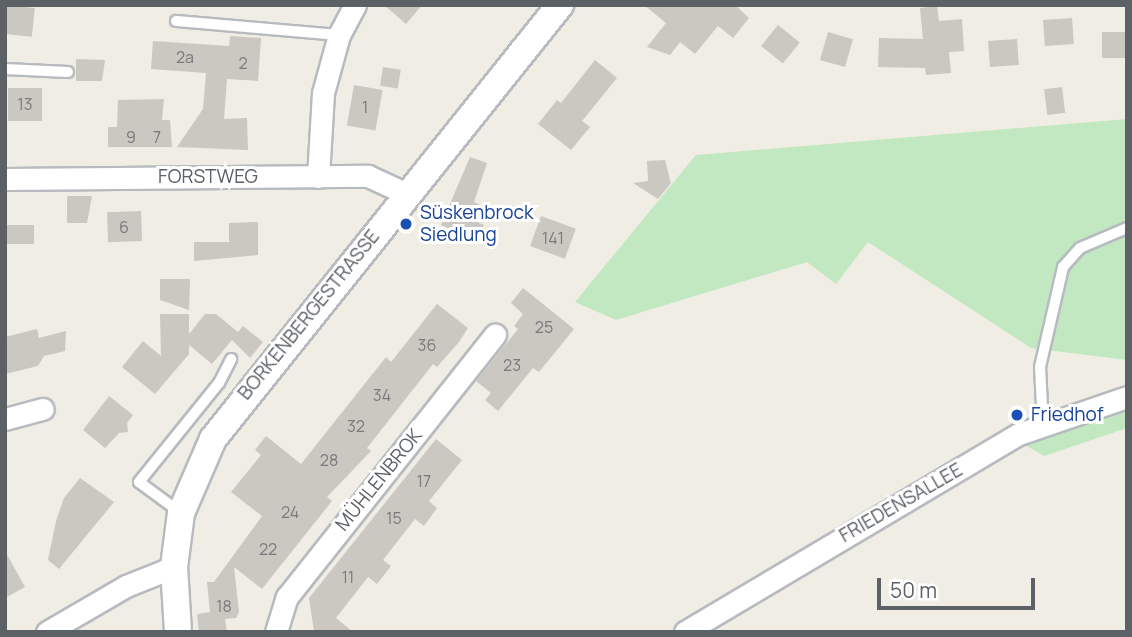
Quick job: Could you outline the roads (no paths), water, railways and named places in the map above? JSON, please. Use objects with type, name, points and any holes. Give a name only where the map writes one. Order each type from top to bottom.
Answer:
[{"type":"street","points":[[318,177],[323,93],[340,35],[355,5]]},
{"type":"street","name":"BORKENBERGESTRASSE","points":[[178,632],[174,567],[181,513],[191,485],[224,421],[560,5]]},
{"type":"street","name":"FORSTWEG","points":[[5,178],[368,176],[407,194]]},
{"type":"street","name":"MÜHLENBROK","points":[[276,632],[287,597],[495,335]]},
{"type":"street","name":"FRIEDENSALLEE","points":[[685,632],[1019,434],[1127,397]]},
{"type":"street","points":[[5,419],[43,409]]},
{"type":"street","points":[[47,632],[126,586],[174,567]]},
{"type":"lane","points":[[176,21],[340,35]]},
{"type":"lane","points":[[5,69],[68,72]]},
{"type":"lane","points":[[1043,426],[1040,367],[1063,267],[1080,248],[1127,228]]},
{"type":"lane","points":[[181,513],[139,482],[219,383],[231,359]]},
{"type":"place","name":"Süskenbrock Siedlung","points":[[406,224]]},
{"type":"place","name":"Friedhof","points":[[1017,415]]}]
